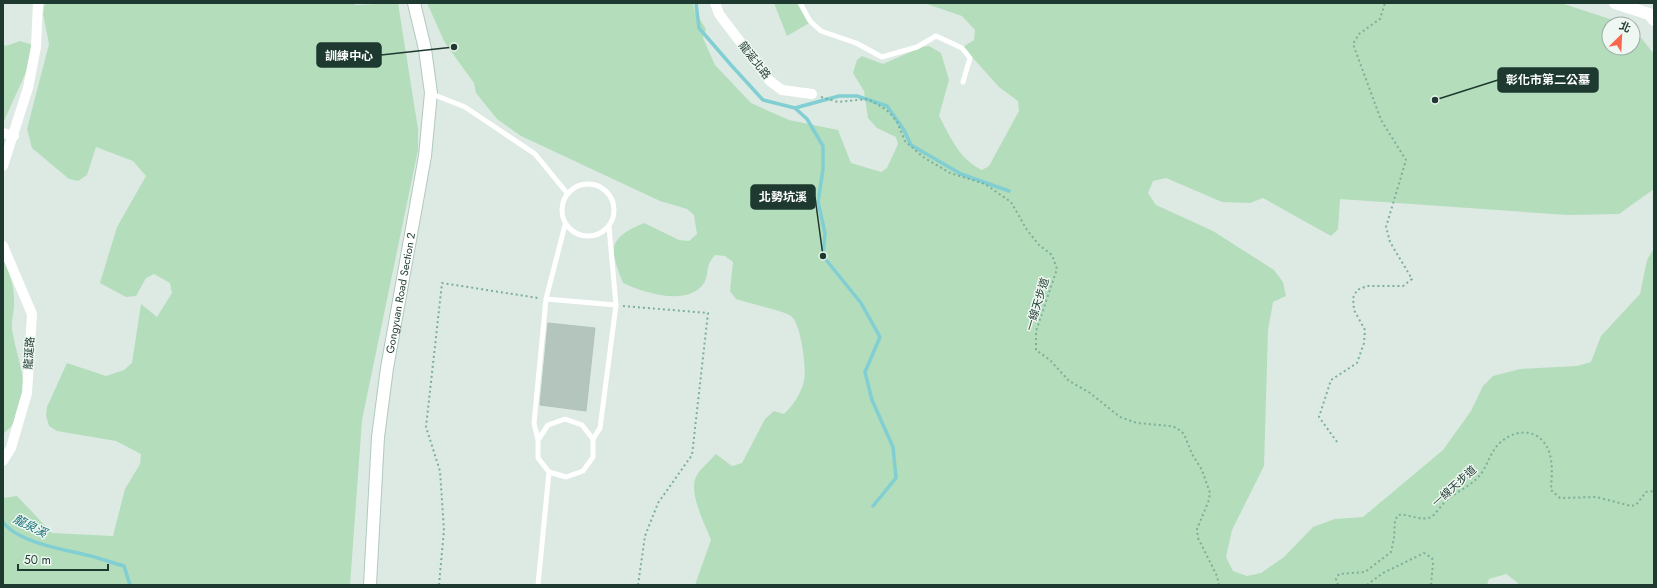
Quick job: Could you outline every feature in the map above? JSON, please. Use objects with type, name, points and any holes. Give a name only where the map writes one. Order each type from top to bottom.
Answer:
[{"type":"main road","name":"Gongyuan Road Section 2","points":[[370,585],[378,437],[387,368],[425,156],[431,93],[425,48],[414,3]]},
{"type":"main road","points":[[1615,3],[1649,14],[1654,20]]},
{"type":"street","points":[[3,166],[14,136],[28,88],[36,47],[38,3]]},
{"type":"street","name":"龍涎北路","points":[[716,3],[719,14],[770,81],[782,90],[812,94]]},
{"type":"street","points":[[3,133],[14,136]]},
{"type":"street","name":"龍涎路","points":[[3,246],[32,314],[27,394],[11,448],[3,461]]},
{"type":"lane","points":[[800,3],[810,21],[821,31],[856,43],[882,57],[917,47],[936,36],[962,48],[970,58],[963,82]]},
{"type":"lane","points":[[431,93],[465,107],[535,154],[567,193]]},
{"type":"lane","points":[[581,184],[598,185],[611,196],[615,212],[609,227],[616,305],[600,428],[593,439],[593,457],[583,471],[566,477],[549,472],[538,458],[538,440],[534,423],[546,299],[565,225],[561,209],[567,193],[581,184]]},
{"type":"lane","points":[[565,225],[578,235],[589,236],[595,236],[609,227]]},
{"type":"lane","points":[[546,299],[616,305]]},
{"type":"lane","points":[[538,440],[548,425],[565,420],[582,425],[593,439]]},
{"type":"lane","points":[[538,585],[549,472]]},
{"type":"path","points":[[1337,442],[1319,417],[1331,380],[1357,363],[1364,343],[1365,330],[1354,310],[1353,298],[1357,290],[1367,286],[1403,286],[1412,280],[1390,242],[1386,227],[1406,160],[1381,120],[1353,44],[1359,34],[1380,19],[1385,3]]},
{"type":"path","name":"一線天步道","points":[[812,94],[838,102],[859,99],[868,100],[882,107],[890,113],[897,122],[908,144],[924,157],[950,173],[985,184],[1011,202],[1027,230],[1039,245],[1052,255],[1057,269],[1036,331],[1036,350],[1050,360],[1069,381],[1090,393],[1120,417],[1137,423],[1176,428],[1184,434],[1192,454],[1202,470],[1210,493],[1209,500],[1197,529],[1198,538],[1217,576],[1219,585]]},
{"type":"path","points":[[439,585],[444,530],[440,471],[426,426],[442,283],[546,299]]},
{"type":"path","points":[[616,305],[708,312],[692,455],[658,503],[645,536],[638,585]]},
{"type":"path","name":"一線天步道","points":[[1338,585],[1336,579],[1339,574],[1365,572],[1391,552],[1394,538],[1395,520],[1398,515],[1403,514],[1425,519],[1432,517],[1445,502],[1461,492],[1481,474],[1497,446],[1509,437],[1522,432],[1531,433],[1540,438],[1548,449],[1552,461],[1552,490],[1560,498],[1596,497],[1631,506],[1636,505],[1646,492],[1654,491]]},
{"type":"path","points":[[1367,585],[1383,573],[1424,553],[1432,558],[1433,564],[1431,585]]},
{"type":"green space","points":[[45,3],[354,3],[356,5],[398,3],[418,129],[418,150],[362,420],[350,585],[3,585],[3,498],[17,496],[52,533],[113,536],[125,489],[140,464],[141,454],[116,441],[57,431],[49,426],[46,416],[47,407],[67,363],[106,376],[124,370],[132,363],[141,304],[157,317],[172,293],[170,283],[154,274],[146,278],[136,296],[126,297],[100,283],[117,227],[146,176],[133,161],[96,147],[87,175],[78,181],[69,179],[32,148],[27,129],[49,44],[43,14]]},
{"type":"green space","points":[[427,3],[693,3],[695,12],[706,29],[703,38],[715,65],[751,103],[789,120],[838,130],[851,163],[881,172],[887,168],[898,144],[896,137],[877,128],[868,118],[864,91],[853,73],[857,60],[862,56],[883,64],[922,47],[929,46],[941,53],[949,80],[939,116],[961,154],[982,170],[989,166],[1019,111],[1018,101],[999,87],[963,47],[974,40],[975,30],[962,16],[924,3],[1561,3],[1601,16],[1601,56],[1641,56],[1641,38],[1654,54],[1654,189],[1619,214],[1567,215],[1340,199],[1338,229],[1331,236],[1263,198],[1250,203],[1222,202],[1166,178],[1153,181],[1148,193],[1156,205],[1213,231],[1274,270],[1283,282],[1286,296],[1273,302],[1268,330],[1264,466],[1232,530],[1226,557],[1233,571],[1247,576],[1261,573],[1284,557],[1313,527],[1335,519],[1363,517],[1443,450],[1471,411],[1483,386],[1493,376],[1520,369],[1577,366],[1591,362],[1601,336],[1640,294],[1647,260],[1654,248],[1654,585],[1518,585],[1517,582],[1506,574],[1489,579],[1487,585],[695,585],[711,540],[695,498],[694,482],[701,469],[716,454],[732,466],[742,463],[765,419],[774,411],[784,414],[796,399],[803,385],[805,367],[800,336],[795,320],[787,314],[773,309],[736,299],[730,291],[733,262],[725,256],[715,255],[709,263],[707,276],[704,283],[697,290],[688,295],[665,296],[654,294],[623,283],[615,262],[614,246],[623,234],[644,223],[679,240],[689,241],[697,234],[694,215],[687,209],[660,201],[521,136],[497,119],[476,93],[474,83],[445,43]]},
{"type":"green space","points":[[774,3],[800,3],[811,22],[787,36]]},
{"type":"green space","points":[[20,41],[33,45],[32,59],[3,123],[3,44],[6,46]]},
{"type":"green space","points":[[3,258],[13,289],[14,303],[12,329],[22,371],[24,398],[21,411],[14,423],[3,434]]},
{"type":"building","points":[[548,323],[595,328],[586,411],[540,405]]},
{"type":"waterway","points":[[696,3],[699,28],[731,65],[763,100],[795,108],[807,119],[823,146],[823,169],[818,202],[825,233],[823,256],[861,303],[880,337],[865,372],[872,400],[893,447],[896,478],[873,506]]},
{"type":"waterway","points":[[795,108],[839,96],[857,96],[887,106],[904,130],[911,145],[961,174],[1009,191]]},
{"type":"waterway","name":"龍泉溪","points":[[3,522],[10,529],[20,535],[44,545],[91,556],[124,566],[130,585]]},
{"type":"place","name":"訓練中心","points":[[454,47]]},
{"type":"place","name":"彰化市第二公墓","points":[[1435,100]]},
{"type":"place","name":"北勢坑溪","points":[[823,256]]}]
